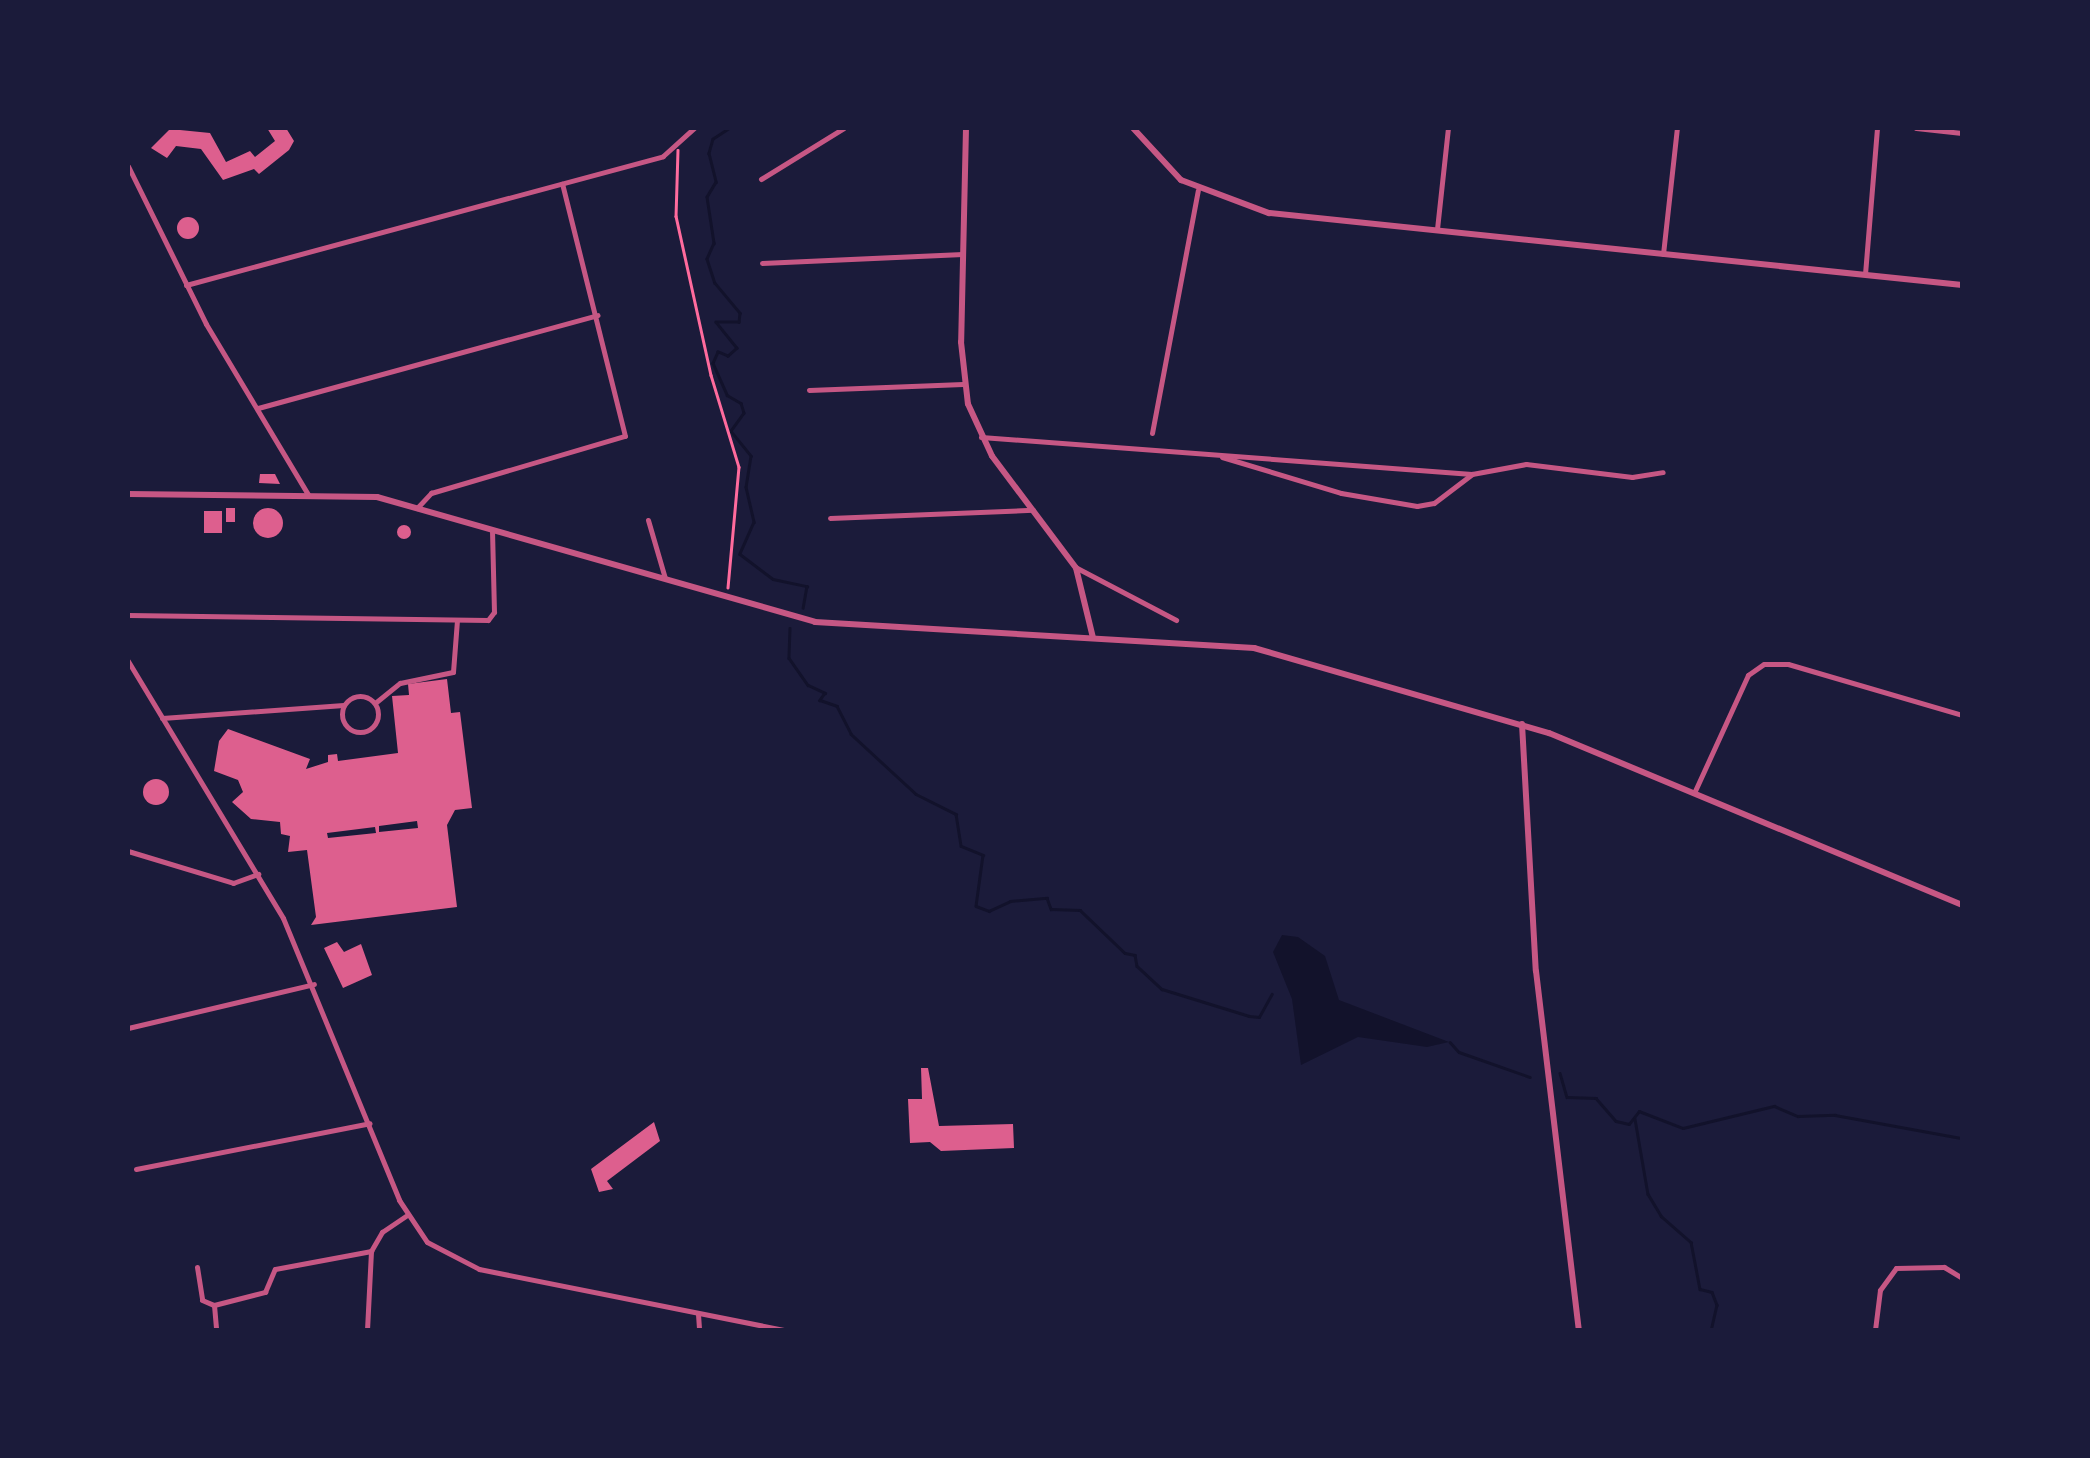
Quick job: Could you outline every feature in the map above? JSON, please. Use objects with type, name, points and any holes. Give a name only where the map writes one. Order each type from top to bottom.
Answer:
[{"type":"street","points":[[186,285],[678,149],[694,128]]},
{"type":"street","points":[[762,178],[844,128]]},
{"type":"street","points":[[966,128],[963,384],[981,437],[1076,568],[1094,638]]},
{"type":"street","points":[[1132,128],[1167,169],[1198,190],[1288,216],[1962,285]]},
{"type":"street","points":[[1436,232],[1448,128]]},
{"type":"street","points":[[1663,254],[1677,128]]},
{"type":"street","points":[[1865,274],[1877,128]]},
{"type":"street","points":[[1916,128],[1962,132]]},
{"type":"street","points":[[128,166],[186,285],[309,496]]},
{"type":"street","points":[[417,508],[431,494],[626,436],[562,184]]},
{"type":"street","points":[[1152,433],[1198,190]]},
{"type":"street","points":[[762,263],[963,254]]},
{"type":"street","points":[[257,409],[598,315]]},
{"type":"street","points":[[809,390],[963,384]]},
{"type":"street","points":[[981,437],[1472,474],[1556,464],[1632,477],[1663,472]]},
{"type":"street","points":[[1210,454],[1341,493],[1417,506],[1434,502],[1472,474]]},
{"type":"street","points":[[128,494],[377,497],[815,622],[1254,648],[1522,724],[1962,905]]},
{"type":"street","points":[[830,518],[1033,510]]},
{"type":"street","points":[[648,520],[665,581]]},
{"type":"street","points":[[128,615],[458,620],[492,616],[492,530]]},
{"type":"street","points":[[1076,568],[1176,620]]},
{"type":"street","points":[[375,703],[400,683],[453,672],[458,620]]},
{"type":"street","points":[[128,661],[258,873],[314,984],[406,1216],[441,1254],[466,1266],[784,1330]]},
{"type":"street","points":[[1694,793],[1748,675],[1764,664],[1788,664],[1962,714]]},
{"type":"street","points":[[162,718],[344,705],[359,696],[375,703]]},
{"type":"street","points":[[344,705],[342,720],[358,733],[376,724],[375,703]]},
{"type":"street","points":[[1522,724],[1536,971],[1579,1330]]},
{"type":"street","points":[[128,851],[231,882],[258,873]]},
{"type":"street","points":[[128,1028],[314,984]]},
{"type":"street","points":[[136,1170],[370,1123]]},
{"type":"street","points":[[367,1330],[371,1251],[382,1232],[406,1216]]},
{"type":"street","points":[[197,1267],[202,1300],[214,1305],[265,1292],[275,1269],[371,1251]]},
{"type":"street","points":[[1875,1330],[1880,1290],[1896,1268],[1944,1267],[1962,1278]]},
{"type":"street","points":[[214,1305],[216,1330]]},
{"type":"street","points":[[698,1312],[699,1330]]},
{"type":"path","points":[[678,149],[676,216],[710,375],[739,468],[728,592]]},
{"type":"shaded area","points":[[1282,935],[1298,937],[1325,956],[1339,1000],[1449,1042],[1427,1047],[1358,1037],[1301,1065],[1292,999],[1273,952]]},
{"type":"building","points":[[267,128],[286,128],[294,141],[289,150],[259,174],[254,169],[223,180],[201,149],[176,146],[167,158],[151,148],[170,129],[210,133],[226,162],[250,151],[255,157],[275,141]]},
{"type":"building","points":[[184,217],[192,217],[199,228],[192,239],[184,239],[177,232],[177,224]]},
{"type":"building","points":[[260,474],[275,474],[280,484],[259,483]]},
{"type":"building","points":[[226,508],[235,508],[235,522],[226,522]]},
{"type":"building","points":[[268,508],[278,513],[283,523],[278,533],[268,538],[258,533],[253,523],[258,513]]},
{"type":"building","points":[[204,511],[222,511],[222,533],[204,533]]},
{"type":"building","points":[[404,525],[411,532],[404,539],[397,532]]},
{"type":"building","points":[[447,679],[451,713],[460,712],[472,808],[455,810],[447,825],[457,907],[311,925],[316,917],[307,850],[288,852],[290,836],[281,834],[280,822],[251,819],[232,802],[243,792],[238,780],[214,771],[219,741],[228,729],[310,759],[306,769],[328,762],[328,755],[337,754],[338,761],[398,753],[392,696],[409,695],[408,684]],"holes":[[[417,821],[418,828],[379,832],[379,826]],[[375,827],[376,833],[328,838],[327,833]]]},
{"type":"building","points":[[156,779],[165,783],[169,792],[165,801],[156,805],[147,801],[143,792],[147,783]]},
{"type":"building","points":[[337,942],[344,952],[361,944],[372,975],[343,988],[324,948]]},
{"type":"building","points":[[921,1068],[928,1068],[939,1126],[1013,1124],[1014,1148],[941,1151],[930,1142],[910,1143],[908,1099],[922,1099]]},
{"type":"building","points":[[654,1122],[660,1141],[607,1181],[613,1189],[599,1192],[591,1169]]},
{"type":"waterway","points":[[730,128],[713,139],[709,153],[716,182],[707,197],[714,243],[707,259],[715,283],[740,313],[739,322],[716,322],[737,348],[728,356],[718,352],[713,363],[727,395],[741,403],[744,413],[731,431],[751,456],[746,487],[754,522],[740,554],[773,579],[807,586],[803,608]]},
{"type":"waterway","points":[[790,628],[789,658],[808,685],[825,693],[820,700],[837,706],[851,734],[916,794],[956,814],[961,846],[983,855],[976,906],[989,911],[1010,901],[1047,898],[1051,909],[1080,910],[1125,953],[1135,955],[1137,966],[1162,989],[1259,1017],[1272,994]]},
{"type":"waterway","points":[[1450,1042],[1459,1052],[1530,1077]]},
{"type":"waterway","points":[[1560,1073],[1567,1097],[1596,1098],[1616,1121],[1629,1124],[1639,1111],[1683,1128],[1774,1106],[1798,1116],[1835,1115],[1962,1138]]},
{"type":"waterway","points":[[1635,1119],[1648,1194],[1661,1216],[1691,1242],[1700,1289],[1712,1292],[1717,1305],[1711,1330]]}]
